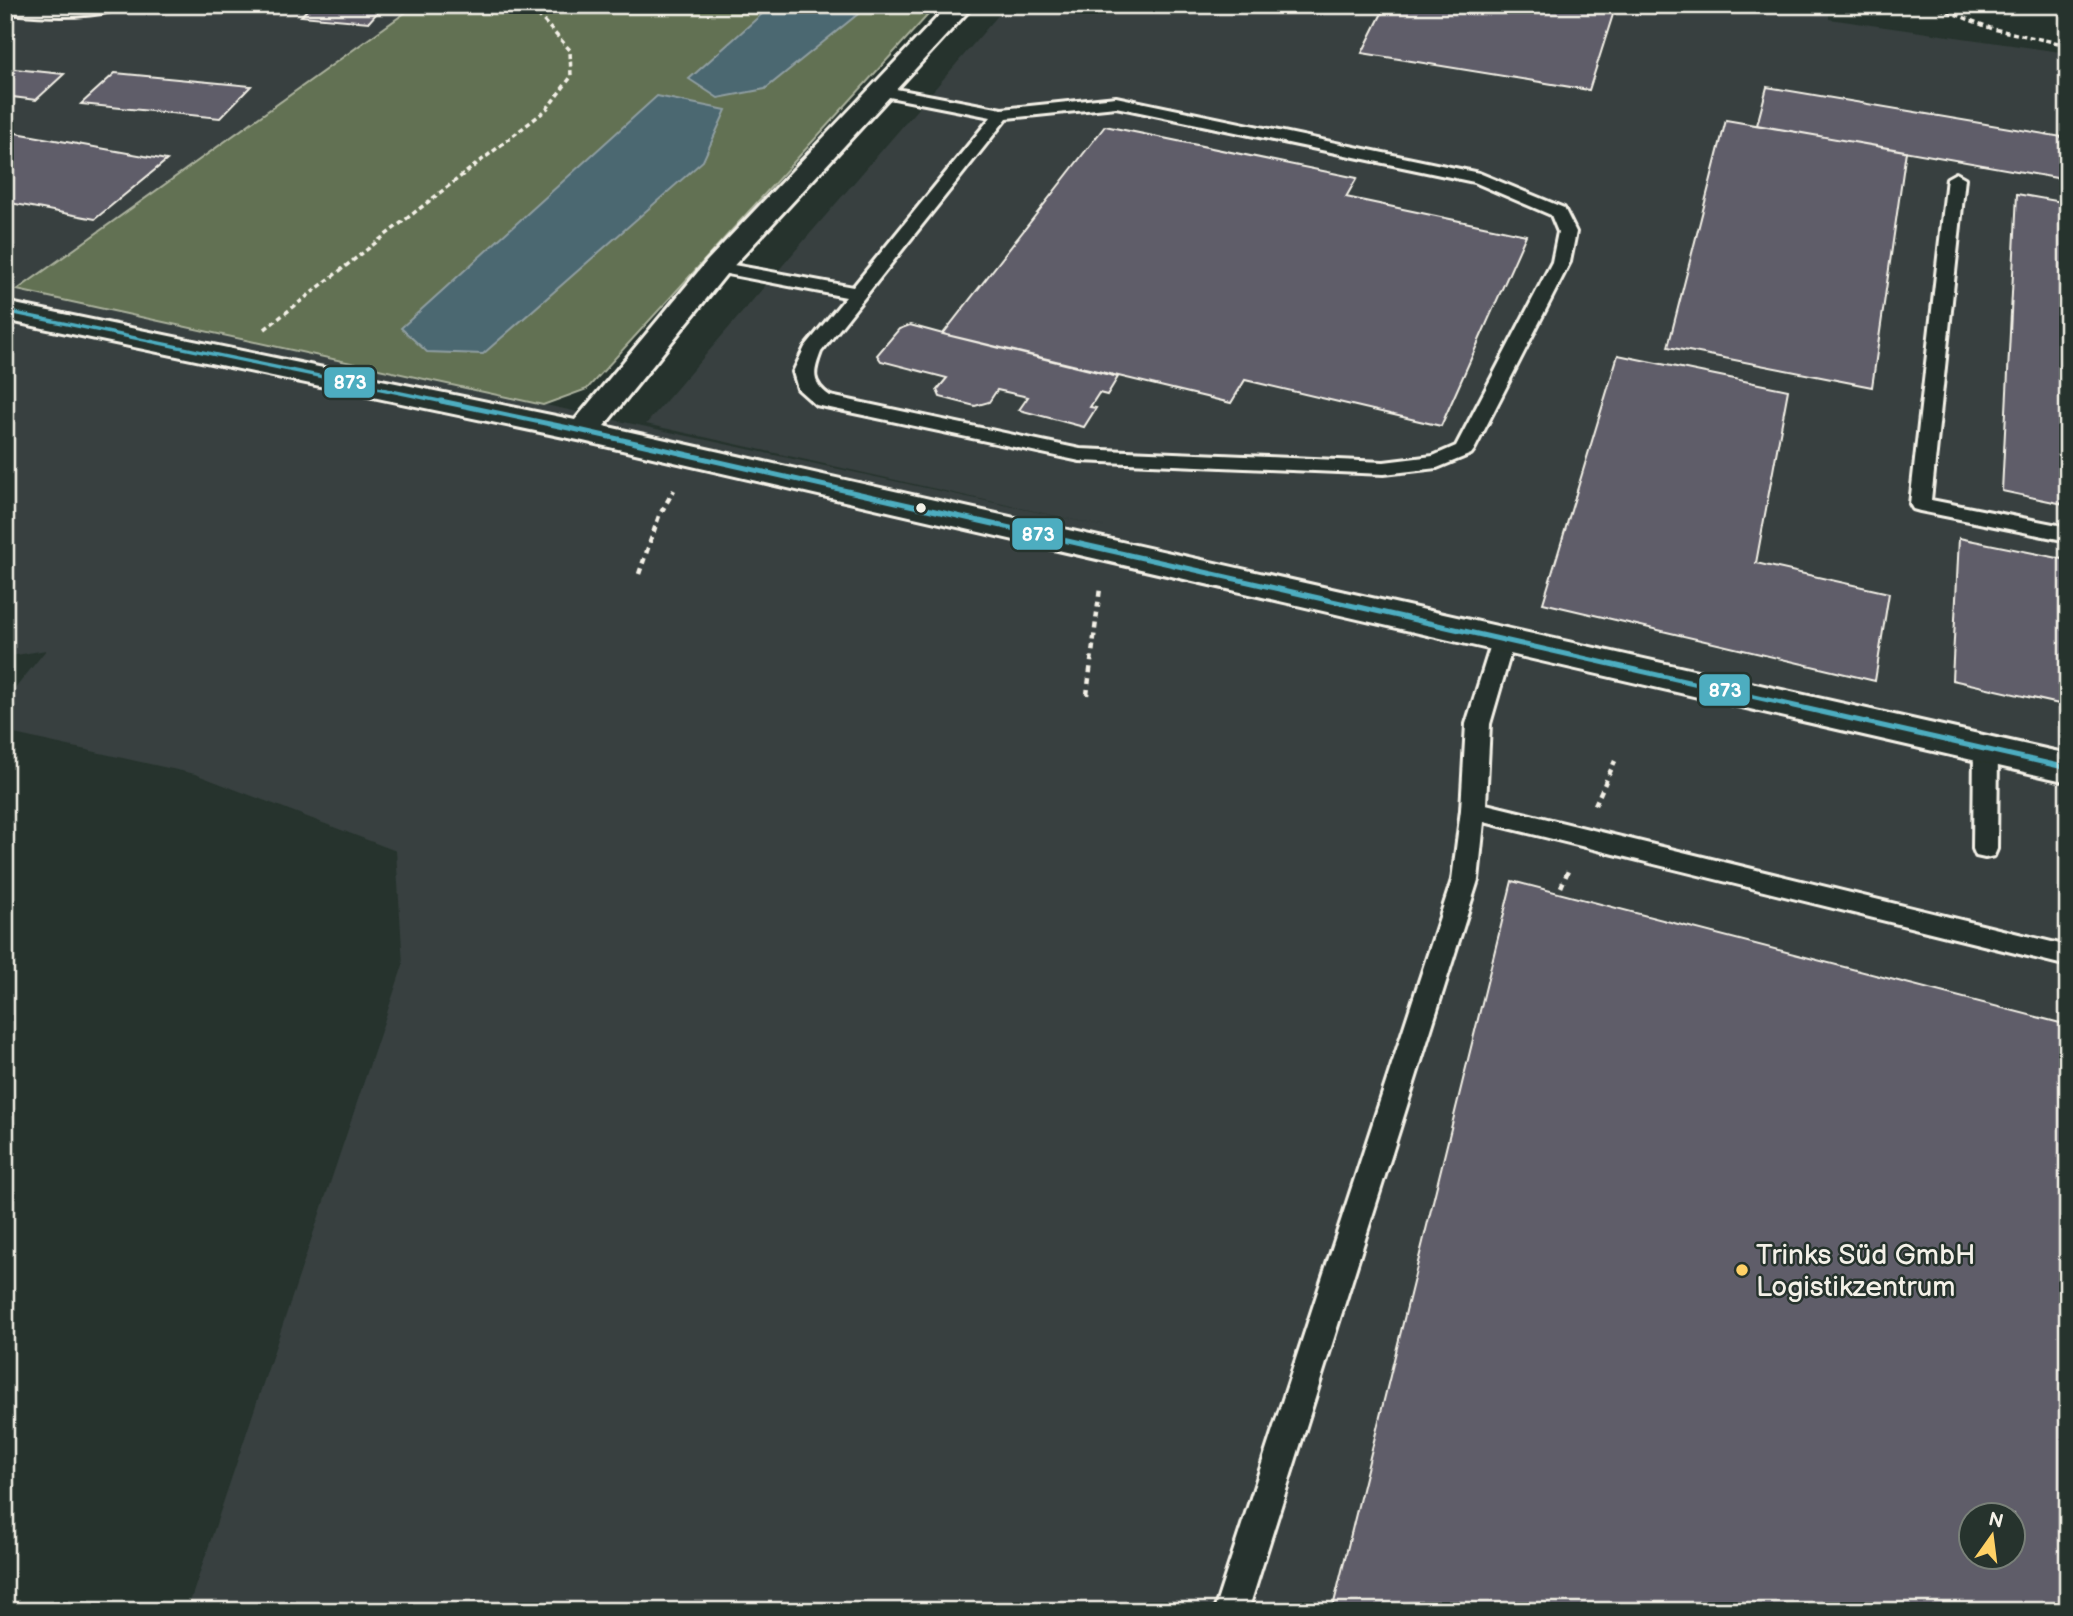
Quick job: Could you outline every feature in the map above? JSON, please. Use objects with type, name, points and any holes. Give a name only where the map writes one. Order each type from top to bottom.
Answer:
[{"type":"street","points":[[5,6],[64,11],[98,9],[107,5]]},
{"type":"street","points":[[583,431],[718,267],[962,5]]},
{"type":"street","points":[[5,311],[583,431],[2068,768]]},
{"type":"lane","points":[[880,91],[1002,114],[1116,102],[1479,178],[1558,212],[1567,232],[1561,262],[1464,450],[1437,462],[1384,468],[1080,455],[823,401],[808,389],[803,372],[813,351],[1002,114]]},
{"type":"lane","points":[[1956,178],[1920,504],[2068,534]]},
{"type":"lane","points":[[718,267],[859,294]]},
{"type":"lane","points":[[1231,1611],[1465,880],[1473,810],[1478,724],[1504,638]]},
{"type":"lane","points":[[1985,849],[1986,750]]},
{"type":"lane","points":[[1473,810],[2068,956]]},
{"type":"path","points":[[229,358],[546,110],[571,77],[570,50],[529,5]]},
{"type":"path","points":[[1932,5],[1993,29],[2068,46]]},
{"type":"path","points":[[639,574],[659,516],[694,456]]},
{"type":"path","points":[[1087,695],[1101,586],[1111,550]]},
{"type":"shaded area","points":[[5,5],[416,5],[18,290],[1110,528],[646,424],[1007,5],[1829,5],[1829,19],[2068,53],[2068,1611],[187,1611],[403,965],[396,851],[195,774],[5,732],[5,701],[46,650],[5,657]]},
{"type":"green space","points":[[416,5],[937,5],[587,389],[543,405],[17,290]]},
{"type":"water","points":[[772,5],[860,5],[863,10],[765,89],[718,98],[689,79]]},
{"type":"water","points":[[657,96],[726,110],[703,161],[483,354],[427,352],[401,328]]},
{"type":"building","points":[[269,5],[384,5],[369,22],[301,16],[308,9]]},
{"type":"building","points":[[1386,5],[1616,5],[1589,90],[1362,53]]},
{"type":"building","points":[[5,68],[64,74],[36,100],[5,96]]},
{"type":"building","points":[[115,73],[251,86],[220,118],[81,104]]},
{"type":"building","points":[[1767,87],[2068,138],[2068,180],[1757,125]]},
{"type":"building","points":[[1726,120],[1906,151],[1872,387],[1668,347]]},
{"type":"building","points":[[1105,126],[1357,178],[1346,197],[1526,235],[1441,426],[1245,380],[1231,403],[943,334]]},
{"type":"building","points":[[5,131],[167,160],[95,219],[5,202]]},
{"type":"building","points":[[2017,194],[2068,203],[2068,505],[2002,491]]},
{"type":"building","points":[[910,325],[1118,377],[1107,395],[1099,393],[1090,407],[1096,408],[1084,427],[1019,410],[1028,397],[997,390],[989,402],[975,406],[940,397],[937,390],[947,378],[881,361],[877,355],[899,329]]},
{"type":"building","points":[[1618,355],[1788,390],[1756,563],[1889,593],[1875,681],[1543,603]]},
{"type":"building","points":[[1959,538],[2068,560],[2068,706],[1952,680]]},
{"type":"building","name":"Trinks Süd GmbH Logistikzentrum","points":[[1512,881],[2068,1025],[2068,1611],[1332,1611]]},
{"type":"transit line","name":"873","points":[[5,311],[583,431],[2068,768]]},
{"type":"place","name":"Trinks Süd GmbH Logistikzentrum","points":[[1742,1270]]}]
